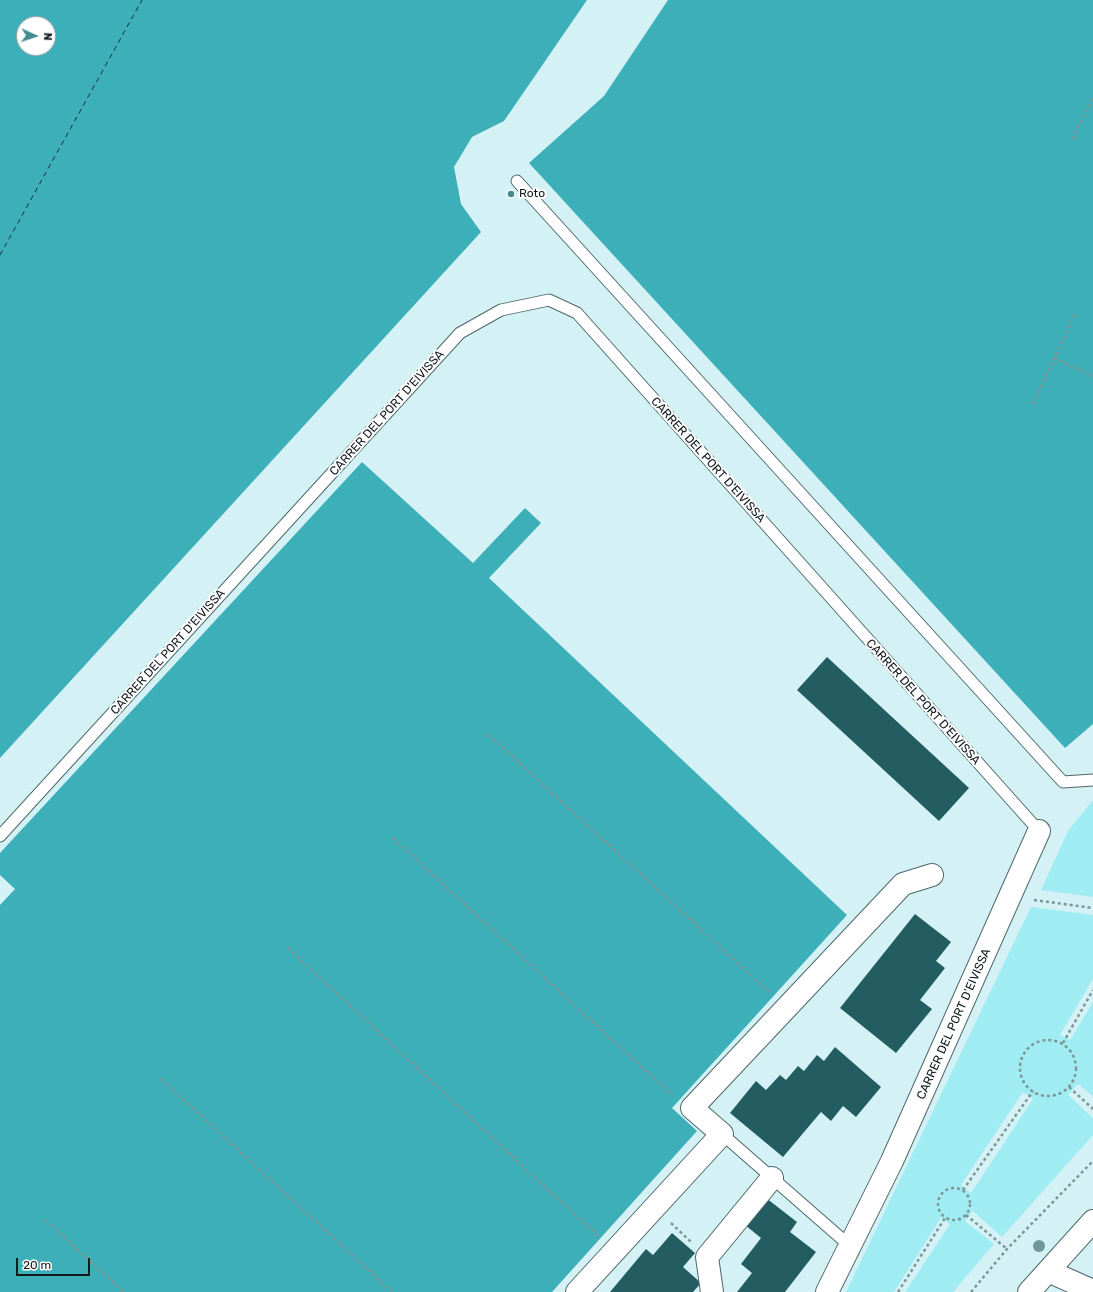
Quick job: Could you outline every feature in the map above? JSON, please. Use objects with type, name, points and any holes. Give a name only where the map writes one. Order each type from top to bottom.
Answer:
[{"type":"street","name":"CARRER DEL PORT D'EIVISSA","points":[[827,1292],[892,1161],[1039,831]]},
{"type":"street","points":[[577,1292],[722,1134],[692,1108],[903,884],[932,875]]},
{"type":"street","points":[[712,1292],[707,1257],[772,1178]]},
{"type":"street","points":[[1028,1292],[1093,1221]]},
{"type":"street","points":[[1048,1271],[1093,1291]]},
{"type":"lane","points":[[517,181],[1063,782],[1093,780]]},
{"type":"lane","name":"CARRER DEL PORT D'EIVISSA","points":[[0,836],[460,333],[501,310],[549,300],[577,314],[1039,831]]},
{"type":"lane","points":[[722,1134],[850,1246]]},
{"type":"path","points":[[1073,140],[1093,98]]},
{"type":"path","points":[[1033,404],[1076,311]]},
{"type":"path","points":[[1054,358],[1093,376]]},
{"type":"path","points":[[489,735],[773,996]]},
{"type":"path","points":[[393,838],[678,1100]]},
{"type":"path","points":[[1010,897],[1093,908]]},
{"type":"path","points":[[288,948],[601,1239]]},
{"type":"path","points":[[1063,1043],[1093,990]]},
{"type":"path","points":[[1046,1039],[1063,1043],[1071,1050],[1076,1059],[1077,1069],[1069,1088],[1061,1093],[1051,1096],[1041,1095],[1033,1091],[1022,1078],[1020,1069],[1024,1052],[1030,1046],[1046,1039]]},
{"type":"path","points":[[161,1079],[392,1292]]},
{"type":"path","points":[[1069,1088],[1093,1109]]},
{"type":"path","points":[[964,1190],[1033,1091]]},
{"type":"path","points":[[971,1292],[1007,1250],[1093,1161]]},
{"type":"path","points":[[955,1188],[964,1190],[969,1198],[970,1207],[966,1215],[956,1221],[945,1218],[939,1212],[937,1203],[940,1195],[947,1189],[955,1188]]},
{"type":"path","points":[[654,1208],[707,1257]]},
{"type":"path","points":[[966,1215],[1007,1250]]},
{"type":"path","points":[[898,1292],[945,1218]]},
{"type":"path","points":[[46,1220],[124,1292]]},
{"type":"shaded area","points":[[0,0],[587,0],[504,121],[472,137],[454,167],[461,204],[481,232],[0,758]]},
{"type":"shaded area","points":[[668,0],[1093,0],[1093,724],[1065,748],[529,163],[604,96]]},
{"type":"shaded area","points":[[362,462],[473,563],[525,508],[541,523],[489,578],[847,915],[672,1108],[697,1131],[552,1292],[0,1292],[0,905],[15,889],[0,875],[0,853]]},
{"type":"shaded area","points":[[1093,800],[1093,897],[1041,890],[1068,831]]},
{"type":"shaded area","points":[[1031,907],[1093,915],[1093,979],[1060,1035],[1070,1040],[1093,1002],[1093,1096],[1078,1084],[1068,1095],[1093,1118],[1093,1135],[1002,1237],[973,1211],[965,1221],[994,1244],[953,1292],[905,1292],[950,1224],[941,1218],[894,1292],[846,1292]],"holes":[[[1023,1092],[1033,1099],[971,1193],[961,1185]]]},
{"type":"building","points":[[827,657],[969,788],[939,821],[797,690]]},
{"type":"building","points":[[915,914],[951,942],[936,961],[945,968],[920,1000],[932,1009],[896,1053],[840,1008]]},
{"type":"building","points":[[835,1047],[881,1087],[856,1117],[843,1106],[831,1121],[821,1112],[783,1157],[730,1113],[756,1081],[766,1090],[780,1075],[786,1080],[798,1066],[804,1071],[817,1055],[824,1061]]},
{"type":"building","points":[[766,1198],[797,1222],[790,1232],[816,1252],[785,1292],[737,1292],[752,1273],[741,1264],[761,1238],[745,1225]]},
{"type":"building","points":[[672,1233],[695,1253],[683,1267],[701,1283],[693,1292],[610,1292],[646,1249],[653,1255]]},
{"type":"ferry route","points":[[0,255],[142,0]]},
{"type":"place","name":"Roto","points":[[511,194]]}]
